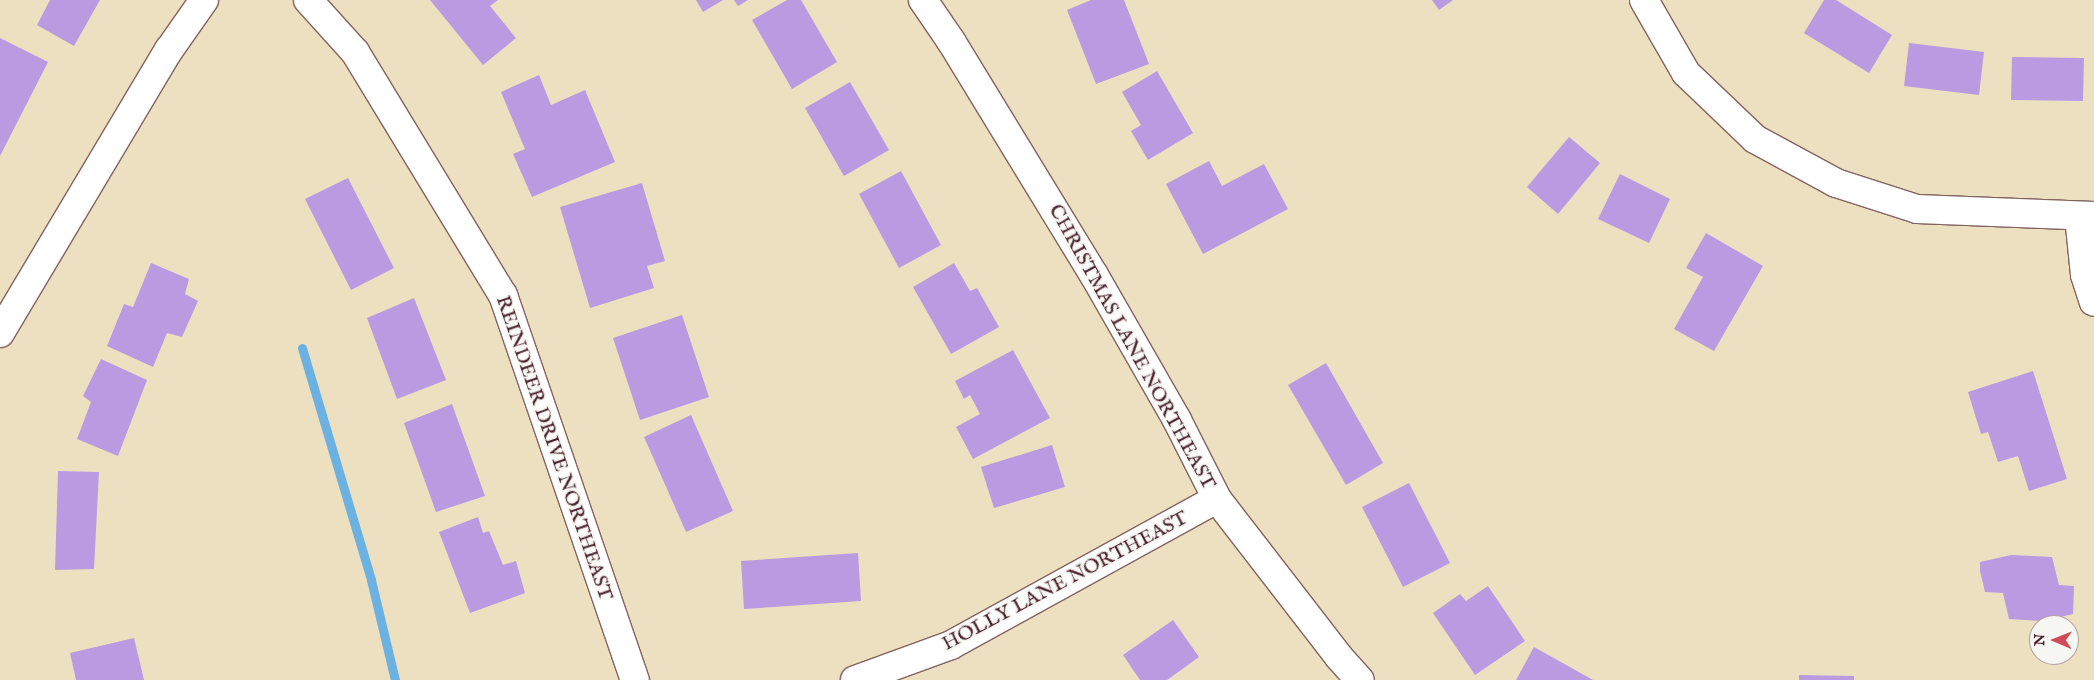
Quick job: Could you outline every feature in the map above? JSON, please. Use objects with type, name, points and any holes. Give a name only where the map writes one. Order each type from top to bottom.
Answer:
[{"type":"street","points":[[0,333],[169,50],[204,0]]},
{"type":"street","name":"REINDEER DRIVE NORTHEAST","points":[[308,0],[355,52],[503,295],[635,680]]},
{"type":"street","name":"CHRISTMAS LANE NORTHEAST","points":[[923,0],[951,41],[1094,275],[1177,420],[1217,499],[1339,657],[1360,680]]},
{"type":"street","points":[[1644,0],[1686,73],[1755,139],[1836,183],[1917,209],[2086,216],[2085,275],[2094,302]]},
{"type":"street","name":"HOLLY LANE NORTHEAST","points":[[855,680],[951,645],[1217,499]]},
{"type":"building","points":[[50,0],[100,0],[74,46],[37,25]]},
{"type":"building","points":[[430,0],[498,0],[490,6],[516,38],[483,65]]},
{"type":"building","points":[[696,0],[723,0],[703,12]]},
{"type":"building","points":[[734,0],[748,0],[738,6]]},
{"type":"building","points":[[787,0],[801,0],[837,62],[792,89],[752,20]]},
{"type":"building","points":[[1091,0],[1124,0],[1149,64],[1096,84],[1067,10]]},
{"type":"building","points":[[1432,0],[1453,0],[1439,10]]},
{"type":"building","points":[[1824,0],[1836,0],[1892,35],[1869,73],[1804,33]]},
{"type":"building","points":[[0,38],[48,62],[0,156]]},
{"type":"building","points":[[1909,43],[1984,52],[1979,95],[1904,86]]},
{"type":"building","points":[[2012,57],[2084,58],[2083,101],[2011,100]]},
{"type":"building","points":[[1157,71],[1193,133],[1148,160],[1131,131],[1141,125],[1122,92]]},
{"type":"building","points":[[539,75],[551,105],[585,90],[615,162],[532,197],[513,154],[525,149],[501,92]]},
{"type":"building","points":[[850,82],[889,150],[844,176],[805,108]]},
{"type":"building","points":[[1569,137],[1600,163],[1558,214],[1527,187]]},
{"type":"building","points":[[1209,161],[1222,186],[1264,164],[1288,209],[1203,254],[1166,184]]},
{"type":"building","points":[[901,171],[941,245],[899,268],[859,194]]},
{"type":"building","points":[[1620,174],[1670,199],[1649,243],[1598,219]]},
{"type":"building","points":[[348,178],[394,268],[351,290],[305,199]]},
{"type":"building","points":[[642,183],[665,261],[647,266],[654,288],[590,308],[560,207]]},
{"type":"building","points":[[1706,233],[1763,266],[1714,351],[1674,329],[1703,277],[1686,268]]},
{"type":"building","points":[[151,263],[189,279],[185,294],[198,301],[182,337],[167,333],[153,367],[107,346],[124,304],[133,307]]},
{"type":"building","points":[[954,263],[970,291],[977,288],[999,327],[951,354],[913,287]]},
{"type":"building","points":[[414,298],[446,380],[397,399],[367,318]]},
{"type":"building","points":[[682,315],[709,397],[640,420],[613,338]]},
{"type":"building","points":[[1013,350],[1050,418],[973,459],[956,427],[980,414],[970,395],[964,399],[955,381]]},
{"type":"building","points":[[101,359],[147,380],[118,456],[77,439],[91,402],[83,396]]},
{"type":"building","points":[[1326,363],[1383,463],[1346,485],[1288,385]]},
{"type":"building","points":[[2033,371],[2067,479],[2029,491],[2018,456],[1998,462],[1988,432],[1981,434],[1968,392]]},
{"type":"building","points":[[452,404],[485,496],[436,512],[404,423]]},
{"type":"building","points":[[691,415],[733,511],[686,532],[644,437]]},
{"type":"building","points":[[1052,445],[1065,487],[994,508],[981,467]]},
{"type":"building","points":[[58,471],[99,472],[94,569],[55,570]]},
{"type":"building","points":[[1409,483],[1450,563],[1403,587],[1362,507]]},
{"type":"building","points":[[478,517],[483,533],[489,531],[503,565],[516,561],[525,593],[470,613],[439,532]]},
{"type":"building","points":[[858,553],[861,601],[744,609],[741,561]]},
{"type":"building","points":[[2011,555],[2052,557],[2059,585],[2074,586],[2073,614],[2029,615],[2029,620],[2009,619],[2003,593],[1985,592],[1980,562]]},
{"type":"building","points":[[1488,586],[1525,641],[1475,675],[1433,613],[1460,594],[1466,601]]},
{"type":"building","points":[[1173,620],[1199,657],[1167,680],[1140,680],[1123,655]]},
{"type":"building","points":[[134,638],[144,680],[76,680],[70,653]]},
{"type":"building","points":[[1534,647],[1593,680],[1516,680]]},
{"type":"building","points":[[1799,675],[1854,676],[1854,680],[1799,680]]},
{"type":"waterway","points":[[302,348],[371,580],[395,680]]}]
